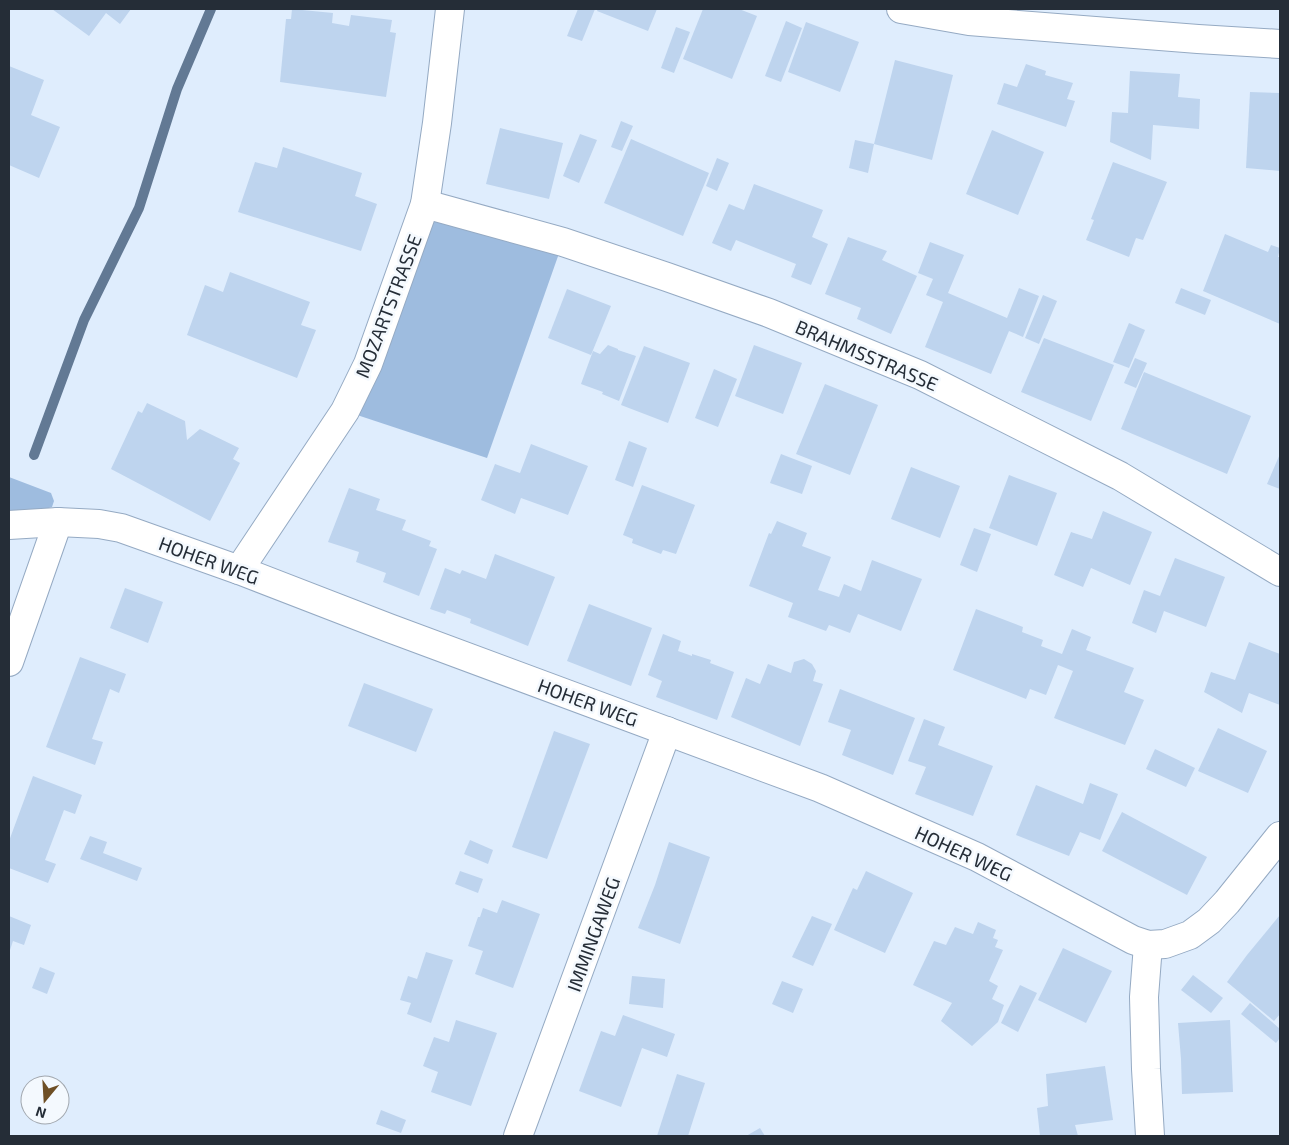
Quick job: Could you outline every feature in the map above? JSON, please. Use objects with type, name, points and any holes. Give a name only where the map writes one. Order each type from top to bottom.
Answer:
[{"type":"street","name":"MOZARTSTRASSE","points":[[239,570],[345,411],[368,364],[425,204],[450,9]]},
{"type":"street","points":[[901,9],[969,21],[1280,44]]},
{"type":"street","name":"BRAHMSSTRASSE","points":[[425,204],[563,242],[667,277],[769,313],[920,375],[1120,476],[1280,572]]},
{"type":"street","points":[[9,662],[58,522]]},
{"type":"street","name":"HOHER WEG","points":[[9,525],[58,522],[100,524],[121,528],[239,570],[389,628],[820,788],[978,857],[1133,940],[1148,945]]},
{"type":"street","name":"IMMINGAWEG","points":[[518,1136],[667,731]]},
{"type":"street","points":[[1150,1136],[1144,997],[1148,945],[1165,944],[1190,935],[1209,921],[1227,902],[1280,836]]},
{"type":"shaded area","points":[[425,204],[563,242],[487,458],[345,411]]},
{"type":"shaded area","points":[[9,477],[51,493],[54,501],[52,507],[32,513],[9,511]]},
{"type":"building","points":[[52,9],[131,9],[120,24],[106,13],[89,36]]},
{"type":"building","points":[[292,9],[333,13],[332,23],[349,26],[351,15],[392,20],[390,32],[396,33],[386,97],[280,82],[286,19],[291,19]]},
{"type":"building","points":[[578,9],[595,9],[582,41],[567,36]]},
{"type":"building","points":[[598,9],[657,9],[648,31],[597,11]]},
{"type":"building","points":[[703,9],[739,9],[757,16],[732,79],[683,59]]},
{"type":"building","points":[[786,21],[802,28],[781,82],[765,76]]},
{"type":"building","points":[[806,22],[859,42],[840,92],[788,72]]},
{"type":"building","points":[[676,27],[690,32],[674,73],[661,68]]},
{"type":"building","points":[[895,60],[953,75],[932,160],[874,144]]},
{"type":"building","points":[[1026,64],[1046,71],[1045,75],[1073,83],[1067,99],[1075,101],[1066,127],[997,104],[1004,83],[1017,87]]},
{"type":"building","points":[[9,66],[44,80],[31,115],[60,127],[39,178],[9,165]]},
{"type":"building","points":[[1130,71],[1180,74],[1178,97],[1200,99],[1199,129],[1153,125],[1151,160],[1110,142],[1112,112],[1128,113]]},
{"type":"building","points":[[1250,92],[1280,93],[1280,171],[1246,168]]},
{"type":"building","points":[[621,121],[633,126],[622,151],[611,147]]},
{"type":"building","points":[[500,128],[563,143],[549,199],[486,184]]},
{"type":"building","points":[[992,130],[1044,152],[1018,215],[966,194]]},
{"type":"building","points":[[580,134],[597,140],[579,183],[563,176]]},
{"type":"building","points":[[631,139],[709,173],[683,236],[604,203]]},
{"type":"building","points":[[855,140],[874,144],[868,173],[849,168]]},
{"type":"building","points":[[283,147],[362,173],[355,196],[377,204],[361,251],[238,212],[255,162],[277,168]]},
{"type":"building","points":[[717,158],[729,163],[717,191],[706,186]]},
{"type":"building","points":[[1113,162],[1167,182],[1143,240],[1136,238],[1129,257],[1086,240],[1094,220],[1091,219]]},
{"type":"building","points":[[754,184],[823,210],[812,237],[828,244],[811,285],[791,277],[796,264],[736,240],[731,251],[712,243],[729,204],[744,210]]},
{"type":"building","points":[[1225,234],[1268,252],[1271,245],[1280,248],[1278,257],[1280,257],[1280,324],[1203,291]]},
{"type":"building","points":[[848,237],[887,251],[882,260],[917,276],[891,334],[857,319],[861,308],[825,294]]},
{"type":"building","points":[[930,242],[964,255],[948,293],[1007,318],[1019,288],[1039,296],[1023,337],[1009,331],[991,374],[925,347],[943,302],[926,295],[933,279],[918,273]]},
{"type":"building","points":[[230,272],[310,302],[301,325],[316,330],[297,378],[187,335],[205,285],[223,292]]},
{"type":"building","points":[[1181,288],[1211,300],[1205,315],[1175,303]]},
{"type":"building","points":[[567,289],[611,306],[591,355],[548,338]]},
{"type":"building","points":[[1043,295],[1057,301],[1039,344],[1025,338]]},
{"type":"building","points":[[1129,323],[1145,330],[1129,368],[1113,362]]},
{"type":"building","points":[[1044,338],[1114,365],[1091,421],[1021,392]]},
{"type":"building","points":[[608,345],[636,356],[619,401],[602,394],[603,392],[581,384],[593,351],[600,354]]},
{"type":"building","points":[[754,345],[802,363],[783,414],[735,396]]},
{"type":"building","points":[[644,346],[690,363],[668,423],[621,405]]},
{"type":"building","points":[[1135,358],[1147,363],[1136,388],[1124,383]]},
{"type":"building","points":[[714,369],[737,379],[718,427],[695,418]]},
{"type":"building","points":[[1144,372],[1251,416],[1227,474],[1121,429]]},
{"type":"building","points":[[825,384],[878,405],[850,475],[796,454]]},
{"type":"building","points":[[147,403],[185,421],[187,440],[200,429],[239,448],[233,459],[240,463],[210,521],[111,469],[138,411],[142,413]]},
{"type":"building","points":[[629,441],[647,448],[633,487],[615,480]]},
{"type":"building","points":[[531,444],[588,466],[568,515],[521,498],[515,514],[481,500],[495,464],[520,473]]},
{"type":"building","points":[[781,454],[812,466],[802,494],[770,483]]},
{"type":"building","points":[[1280,454],[1280,489],[1267,484]]},
{"type":"building","points":[[911,467],[960,486],[940,538],[891,519]]},
{"type":"building","points":[[1009,475],[1057,493],[1037,546],[989,528]]},
{"type":"building","points":[[642,485],[695,505],[676,554],[663,550],[661,554],[632,543],[633,539],[623,535]]},
{"type":"building","points":[[349,488],[380,499],[376,510],[406,520],[402,530],[431,541],[429,546],[437,549],[419,596],[383,582],[386,573],[356,562],[359,552],[328,542]]},
{"type":"building","points":[[1103,511],[1152,532],[1130,585],[1091,568],[1083,587],[1054,575],[1071,532],[1092,539]]},
{"type":"building","points":[[777,521],[807,533],[802,546],[831,557],[818,590],[839,597],[844,584],[861,591],[872,560],[922,579],[901,631],[858,614],[850,633],[829,625],[826,631],[788,617],[793,603],[749,586],[769,533],[771,534]]},
{"type":"building","points":[[974,528],[991,534],[977,572],[960,565]]},
{"type":"building","points":[[495,554],[555,577],[528,646],[470,623],[471,619],[447,610],[445,614],[430,609],[445,568],[460,574],[462,570],[486,579]]},
{"type":"building","points":[[1175,558],[1225,577],[1206,627],[1164,611],[1156,633],[1132,623],[1144,590],[1160,596]]},
{"type":"building","points":[[125,588],[163,602],[148,643],[110,628]]},
{"type":"building","points":[[589,604],[652,628],[631,686],[567,661]]},
{"type":"building","points":[[976,609],[1023,627],[1022,632],[1043,640],[1041,646],[1062,654],[1072,629],[1091,637],[1086,650],[1134,668],[1124,692],[1144,700],[1125,745],[1054,718],[1073,671],[1058,665],[1046,695],[1030,689],[1026,699],[953,670]]},
{"type":"building","points":[[663,634],[681,641],[678,651],[711,660],[710,663],[734,672],[717,720],[656,697],[662,681],[648,675]]},
{"type":"building","points":[[1249,642],[1280,654],[1280,705],[1249,693],[1242,713],[1204,692],[1211,672],[1235,680]]},
{"type":"building","points":[[80,657],[126,674],[119,693],[110,689],[92,739],[103,742],[95,765],[46,747]]},
{"type":"building","points":[[804,659],[812,664],[816,671],[813,681],[823,684],[800,746],[731,717],[746,678],[760,684],[768,664],[791,673],[794,662]]},
{"type":"building","points":[[364,683],[433,709],[416,752],[348,726]]},
{"type":"building","points":[[840,689],[915,718],[893,775],[842,755],[851,730],[828,722]]},
{"type":"building","points":[[924,719],[945,727],[938,745],[993,766],[973,816],[915,794],[926,767],[908,761]]},
{"type":"building","points":[[1218,728],[1267,751],[1248,793],[1198,771]]},
{"type":"building","points":[[554,731],[590,744],[547,859],[512,847]]},
{"type":"building","points":[[1155,749],[1195,768],[1186,787],[1146,769]]},
{"type":"building","points":[[33,776],[82,795],[75,814],[64,810],[45,860],[56,864],[48,883],[9,868],[9,841]]},
{"type":"building","points":[[1090,783],[1118,794],[1100,840],[1080,832],[1069,856],[1016,835],[1036,785],[1083,804]]},
{"type":"building","points":[[1122,812],[1207,857],[1187,895],[1102,851]]},
{"type":"building","points":[[90,836],[107,842],[103,853],[142,868],[137,881],[80,859]]},
{"type":"building","points":[[470,840],[493,850],[488,864],[464,854]]},
{"type":"building","points":[[669,842],[710,857],[680,944],[638,928]]},
{"type":"building","points":[[460,871],[483,879],[478,893],[455,884]]},
{"type":"building","points":[[866,871],[913,893],[885,953],[834,930],[853,888],[857,890]]},
{"type":"building","points":[[502,900],[540,914],[513,988],[475,974],[483,951],[468,946],[483,908],[497,913]]},
{"type":"building","points":[[1280,915],[1280,1014],[1274,1021],[1227,982]]},
{"type":"building","points":[[9,916],[31,925],[24,945],[13,941],[9,953]]},
{"type":"building","points":[[812,916],[832,924],[813,966],[792,957]]},
{"type":"building","points":[[978,922],[996,930],[993,938],[998,940],[995,947],[1003,950],[989,981],[998,986],[992,999],[1004,1005],[998,1022],[972,1046],[941,1021],[952,1003],[913,985],[934,941],[946,945],[955,927],[973,934]]},
{"type":"building","points":[[1063,948],[1112,971],[1086,1023],[1038,1000]]},
{"type":"building","points":[[426,952],[453,960],[431,1023],[407,1014],[411,1003],[400,1000],[408,976],[417,979]]},
{"type":"building","points":[[40,967],[55,973],[47,994],[32,988]]},
{"type":"building","points":[[1193,975],[1223,998],[1211,1013],[1181,990]]},
{"type":"building","points":[[632,976],[665,979],[663,1008],[629,1004]]},
{"type":"building","points":[[782,981],[803,989],[793,1013],[772,1004]]},
{"type":"building","points":[[1020,985],[1037,993],[1018,1032],[1001,1023]]},
{"type":"building","points":[[1250,1003],[1280,1029],[1280,1038],[1276,1043],[1241,1014]]},
{"type":"building","points":[[623,1015],[675,1034],[667,1057],[642,1048],[621,1107],[579,1091],[601,1031],[615,1036]]},
{"type":"building","points":[[456,1020],[497,1033],[471,1106],[431,1092],[438,1072],[423,1066],[434,1037],[449,1042]]},
{"type":"building","points":[[1230,1020],[1233,1092],[1182,1094],[1178,1023]]},
{"type":"building","points":[[1105,1066],[1113,1120],[1075,1125],[1078,1136],[1040,1136],[1037,1108],[1048,1106],[1046,1074]]},
{"type":"building","points":[[677,1074],[705,1083],[688,1136],[657,1136]]},
{"type":"building","points":[[381,1110],[406,1120],[401,1133],[376,1124]]},
{"type":"building","points":[[760,1128],[765,1136],[746,1136]]},
{"type":"waterway","points":[[34,455],[84,320],[139,208],[177,89],[211,9]]}]
